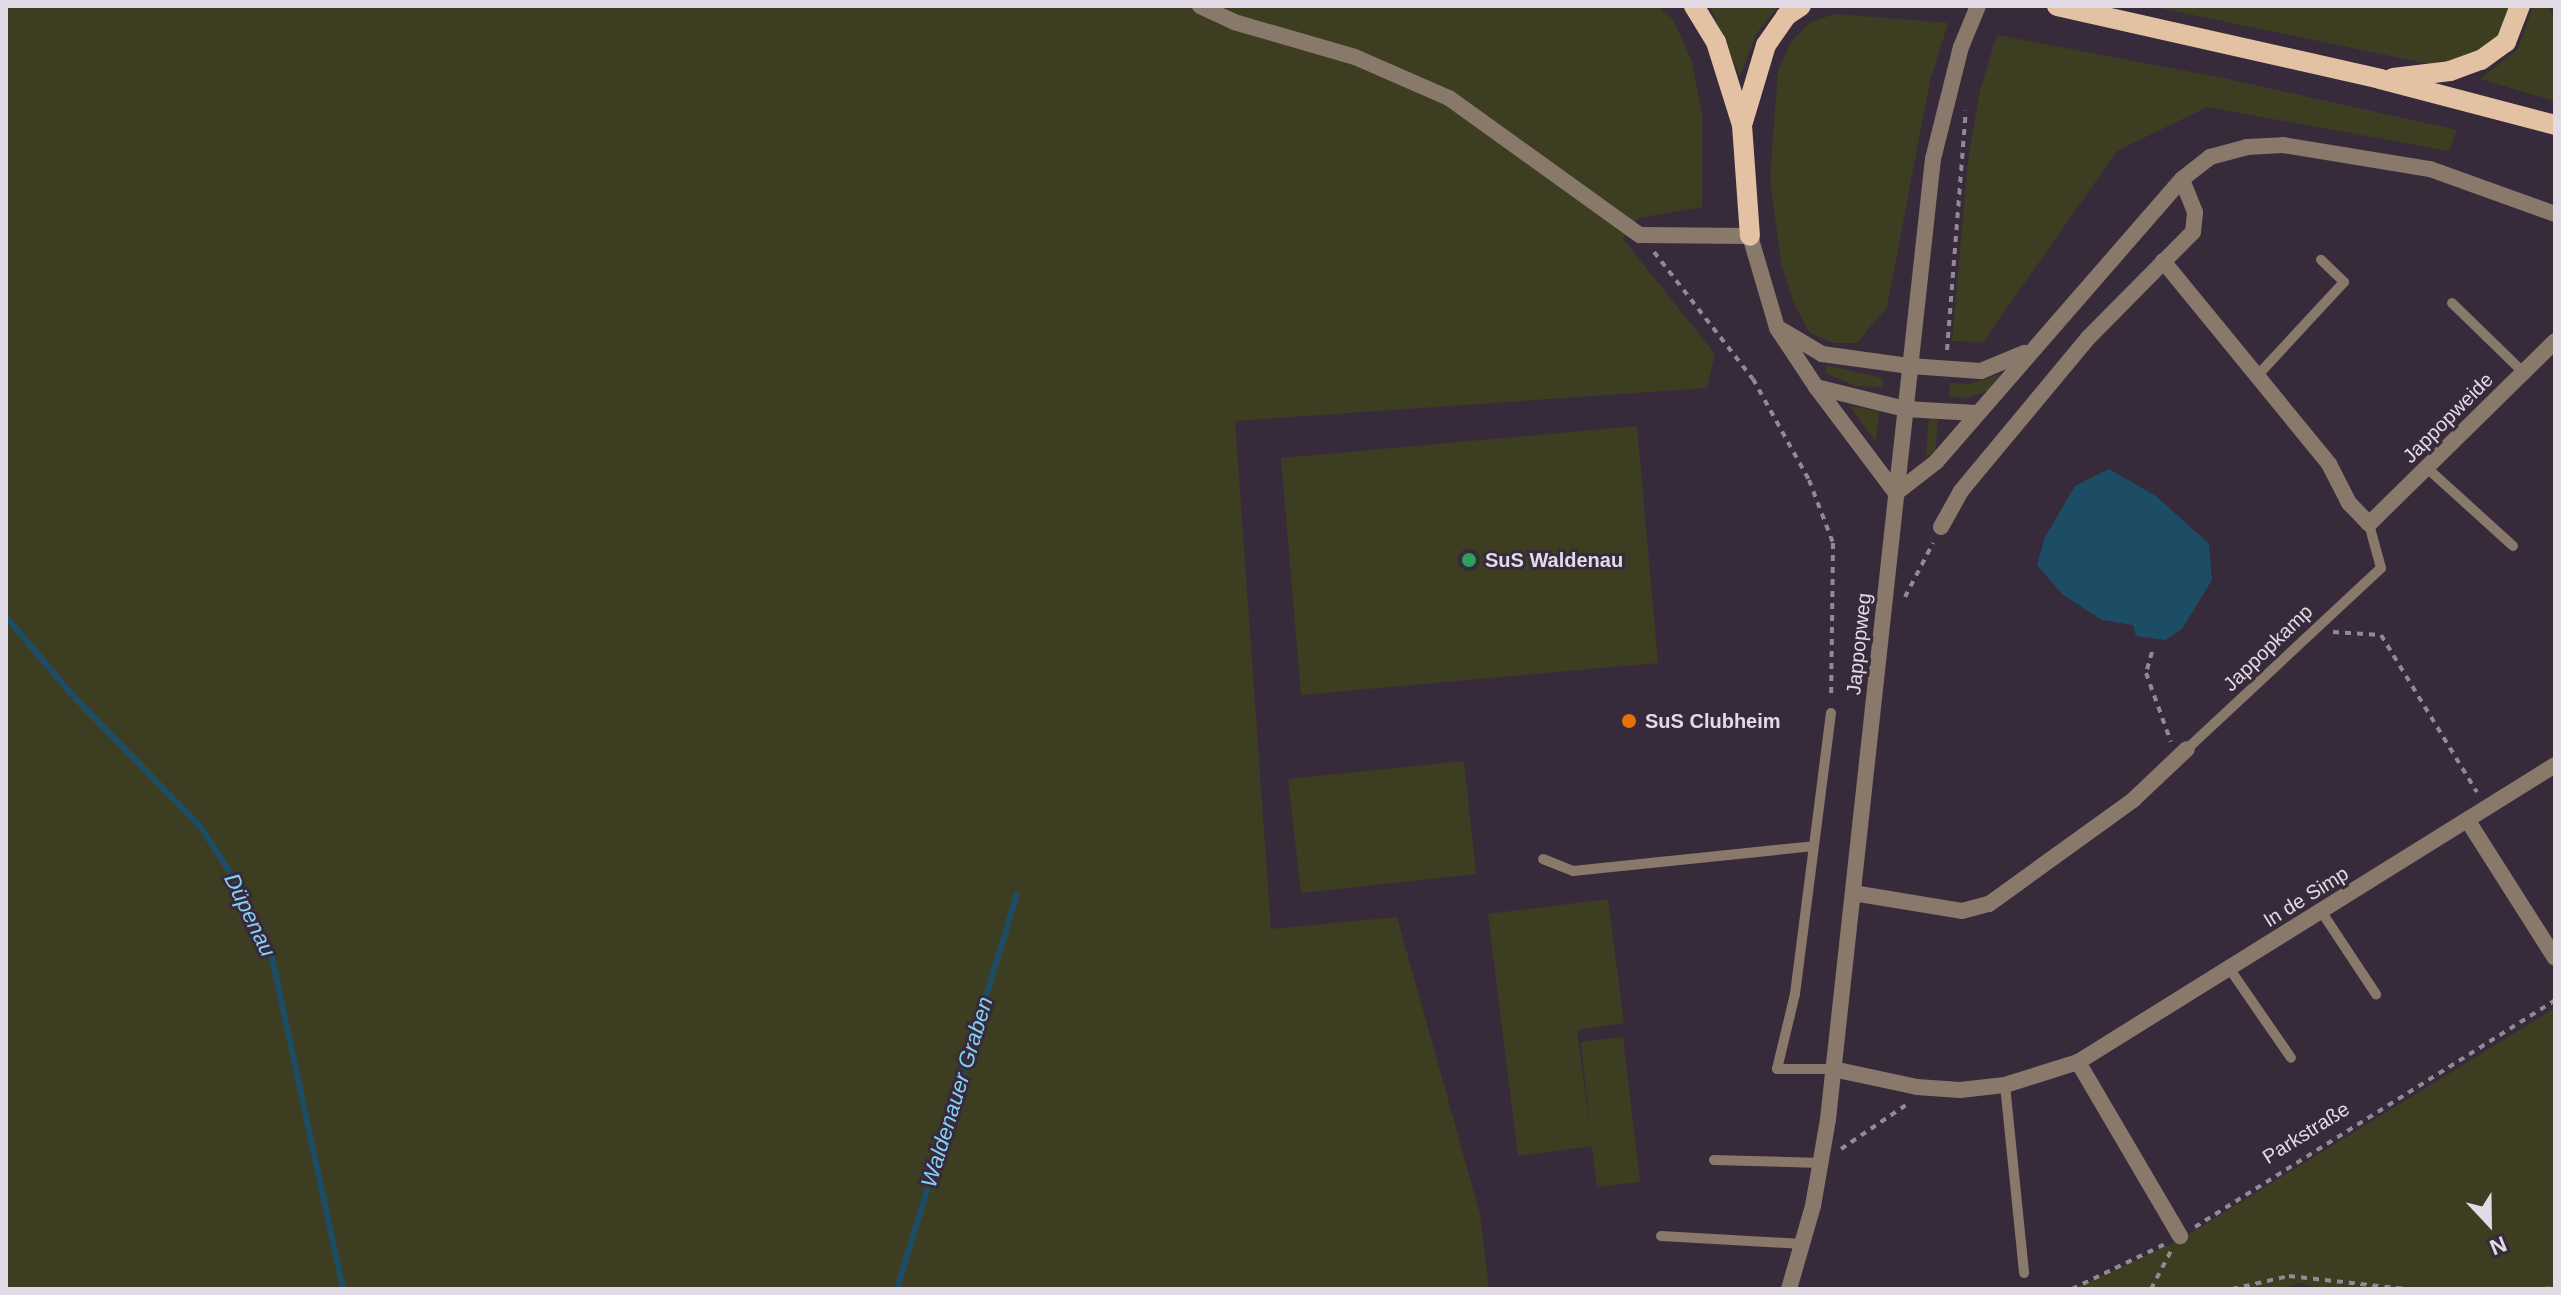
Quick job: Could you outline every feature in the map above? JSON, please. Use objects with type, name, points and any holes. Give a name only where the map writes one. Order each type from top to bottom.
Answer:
[{"type":"main road","points":[[1694,6],[1716,42],[1742,125],[1750,236]]},
{"type":"main road","points":[[1742,125],[1766,45],[1786,16],[1801,6]]},
{"type":"main road","points":[[2057,6],[2380,79],[2555,125]]},
{"type":"main road","points":[[2380,79],[2450,71],[2481,60],[2506,42],[2520,6]]},
{"type":"street","points":[[1200,6],[1234,22],[1355,57],[1449,98],[1640,235],[1750,236],[1777,328],[1816,387],[1896,493],[1936,462],[2029,351],[2182,179],[2210,157],[2247,147],[2283,145],[2430,169],[2555,214]]},
{"type":"street","name":"Jappopweg","points":[[1789,1289],[1822,1163],[1933,159],[1950,86],[1978,6]]},
{"type":"street","points":[[1941,527],[1961,491],[2012,428],[2193,232],[2195,212],[2182,179]]},
{"type":"street","name":"Jappopkamp","points":[[2163,261],[2329,464],[2349,503],[2369,524]]},
{"type":"street","points":[[1777,328],[1822,354],[1946,371],[1981,371],[2029,351]]},
{"type":"street","name":"Jappopweide","points":[[2369,524],[2555,341]]},
{"type":"street","points":[[1816,387],[1905,409],[1976,413]]},
{"type":"street","name":"Jappopkamp","points":[[1853,893],[1937,909],[1962,911],[1989,904],[2084,838],[2182,754]]},
{"type":"street","name":"In de Simp","points":[[1833,1069],[1932,1089],[2005,1085],[2078,1062],[2555,765]]},
{"type":"street","points":[[2468,821],[2555,958]]},
{"type":"street","points":[[2078,1062],[2180,1236]]},
{"type":"lane","points":[[2257,376],[2344,282],[2321,260]]},
{"type":"lane","points":[[2452,303],[2523,372]]},
{"type":"lane","points":[[2427,468],[2513,546]]},
{"type":"lane","name":"Jappopkamp","points":[[2182,754],[2381,568],[2369,524]]},
{"type":"lane","points":[[1831,713],[1795,994],[1777,1069],[1833,1069]]},
{"type":"lane","points":[[1543,859],[1573,871],[1814,846]]},
{"type":"lane","points":[[2321,911],[2376,994]]},
{"type":"lane","points":[[2229,968],[2291,1058]]},
{"type":"lane","points":[[2005,1085],[2024,1273]]},
{"type":"lane","points":[[1714,1160],[1822,1163]]},
{"type":"lane","points":[[1661,1236],[1803,1244]]},
{"type":"path","points":[[1946,371],[1959,150],[1967,103]]},
{"type":"path","points":[[1640,235],[1753,379],[1809,480],[1833,543],[1831,713]]},
{"type":"path","points":[[1905,597],[1941,527]]},
{"type":"path","points":[[2315,631],[2381,635],[2487,808]]},
{"type":"path","points":[[2152,652],[2146,673],[2182,754]]},
{"type":"path","name":"Parkstraße","points":[[2072,1289],[2180,1236],[2555,1000]]},
{"type":"path","points":[[1822,1163],[1932,1089]]},
{"type":"path","points":[[2151,1289],[2180,1236]]},
{"type":"path","points":[[2232,1289],[2289,1276],[2405,1289]]},
{"type":"path","points":[[2544,1289],[2555,1288]]},
{"type":"green space","points":[[6,6],[1658,6],[1673,20],[1692,61],[1702,114],[1702,207],[1638,218],[1623,239],[1715,354],[1707,388],[1235,421],[1271,929],[1397,917],[1480,1214],[1489,1289],[6,1289]]},
{"type":"green space","points":[[1710,6],[1779,6],[1757,33],[1740,76]]},
{"type":"green space","points":[[2150,6],[2513,6],[2514,12],[2489,49],[2443,67]]},
{"type":"green space","points":[[2533,6],[2548,6],[2555,19],[2555,101],[2480,79],[2518,49]]},
{"type":"green space","points":[[1835,14],[1948,23],[1930,81],[1887,307],[1857,343],[1833,343],[1810,333],[1794,304],[1781,263],[1770,178],[1778,71],[1791,42],[1811,22]]},
{"type":"green space","points":[[1997,35],[2223,78],[2457,130],[2449,151],[2207,107],[2117,151],[1983,342],[1952,341],[1968,160],[1980,90]]},
{"type":"green space","points":[[1826,365],[1882,378],[1883,387],[1855,386],[1826,373]]},
{"type":"green space","points":[[1999,374],[1989,390],[1968,398],[1949,397],[1950,383],[1970,384]]},
{"type":"green space","points":[[1849,406],[1879,411],[1876,442]]},
{"type":"green space","points":[[1929,416],[1938,416],[1935,456],[1926,455]]},
{"type":"green space","name":"SuS Waldenau","points":[[1637,426],[1658,663],[1301,695],[1281,458]]},
{"type":"green space","points":[[1464,761],[1476,874],[1301,893],[1288,779]]},
{"type":"green space","points":[[1608,899],[1624,1023],[1577,1030],[1590,1129],[1581,1042],[1623,1037],[1640,1182],[1597,1187],[1592,1146],[1518,1156],[1488,914]]},
{"type":"green space","points":[[2555,1008],[2555,1289],[2321,1289],[2300,1283],[2280,1289],[2072,1289],[2178,1241]]},
{"type":"water","points":[[2109,469],[2156,496],[2209,544],[2212,580],[2182,629],[2165,640],[2136,636],[2133,625],[2102,620],[2063,595],[2037,565],[2045,537],[2075,486]]},
{"type":"waterway","name":"Düpenau","points":[[6,617],[75,698],[200,826],[239,886],[271,953],[343,1289]]},
{"type":"waterway","name":"Waldenauer Graben","points":[[897,1289],[1017,895]]},
{"type":"place","name":"SuS Waldenau","points":[[1469,560]]},
{"type":"place","name":"SuS Clubheim","points":[[1629,721]]}]
